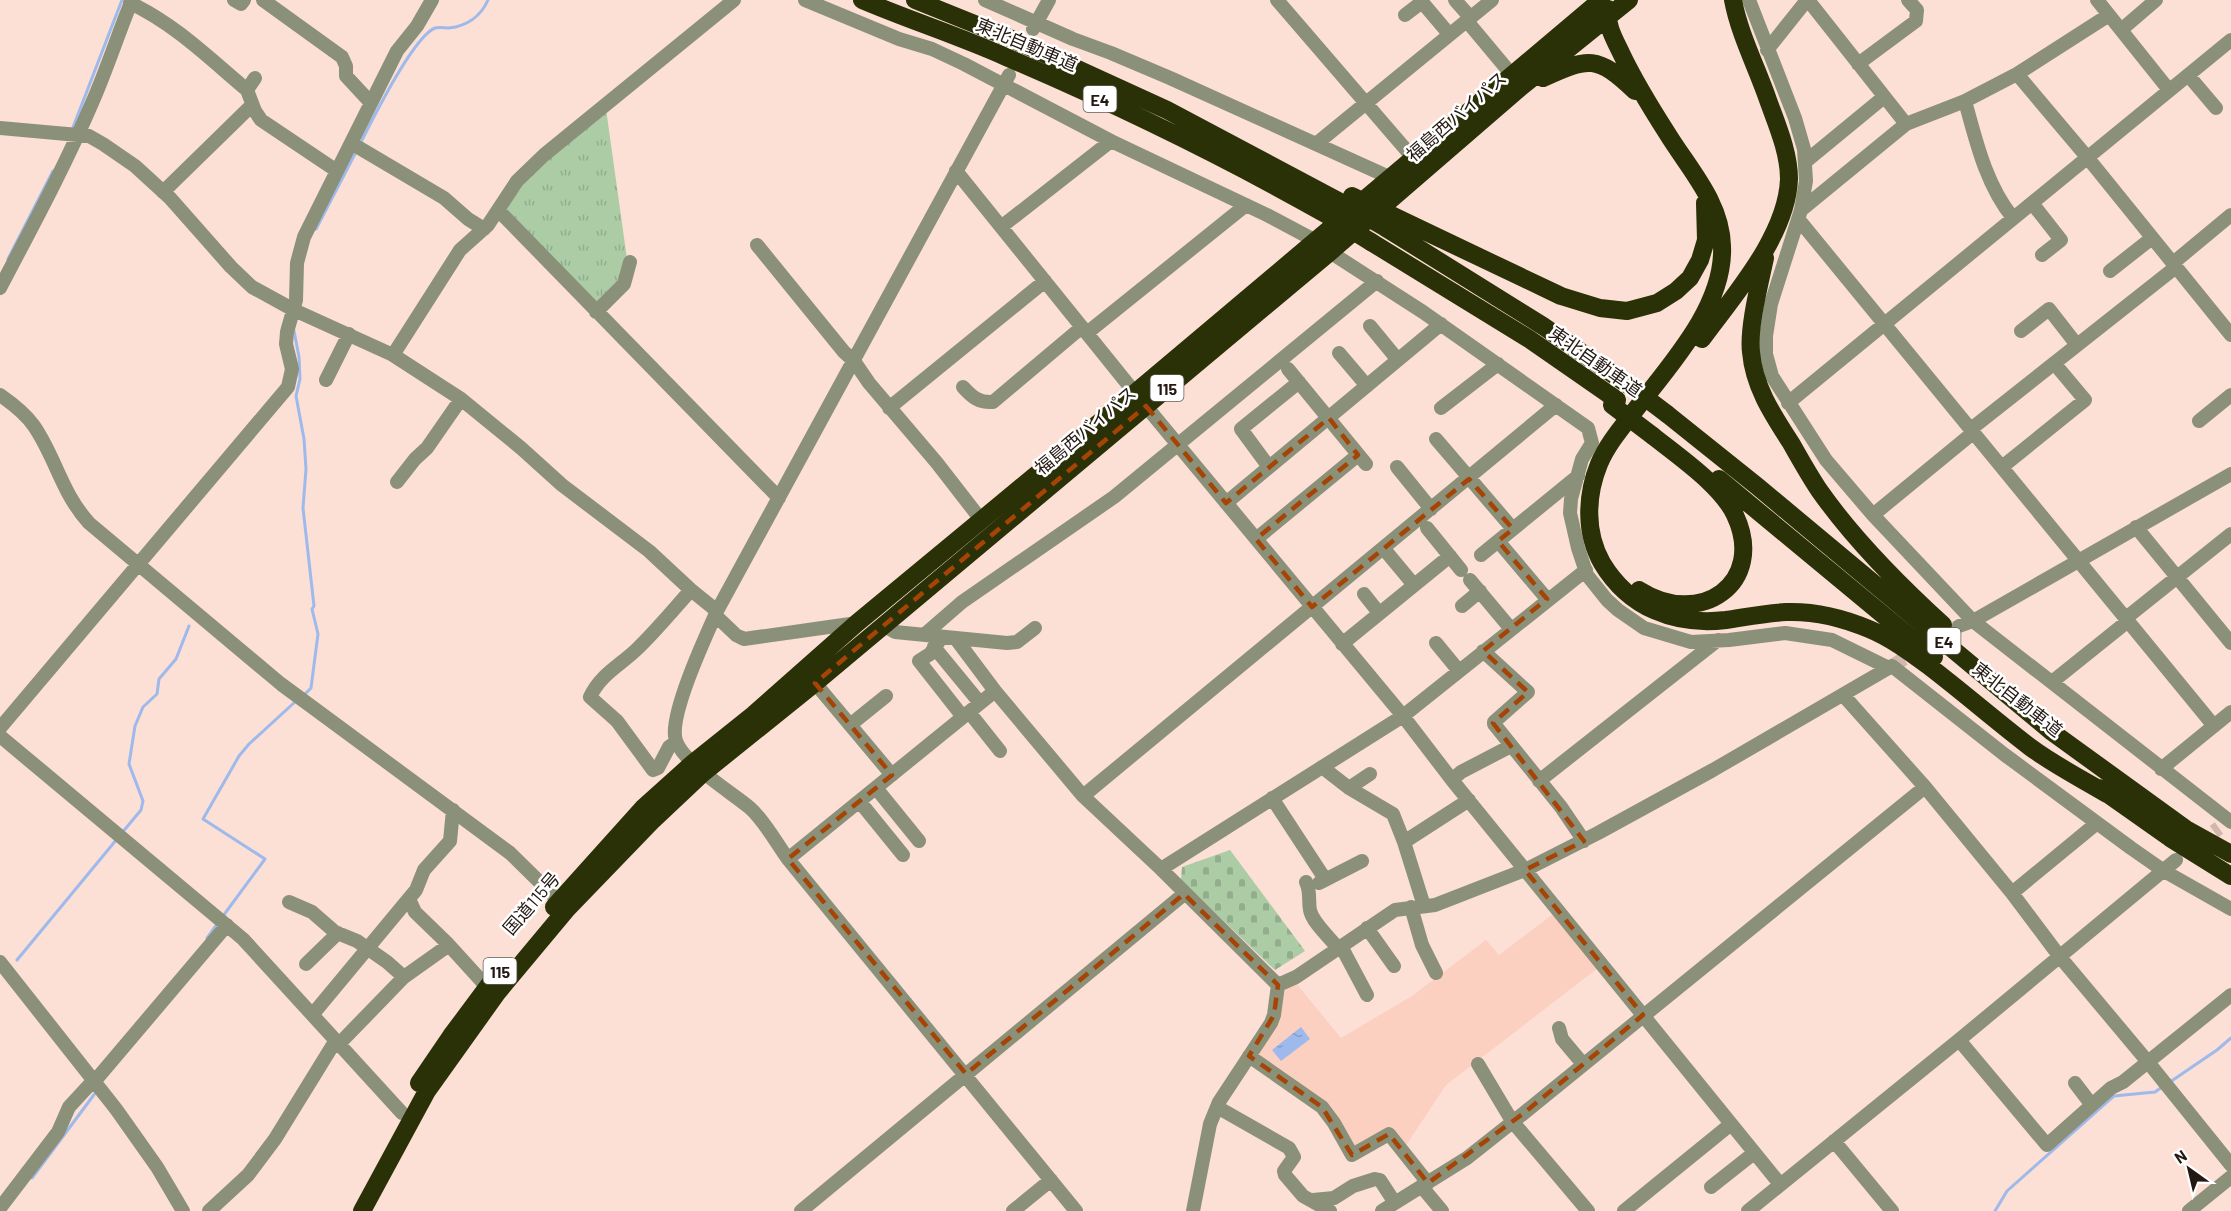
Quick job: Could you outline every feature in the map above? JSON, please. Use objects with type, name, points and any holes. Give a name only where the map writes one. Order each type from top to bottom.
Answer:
[{"type":"highway","name":"東北自動車道","points":[[862,0],[1005,56],[1223,159],[1329,216],[1528,339],[1614,403],[1659,426],[1966,685],[2114,789],[2231,854]]},
{"type":"highway","name":"東北自動車道","points":[[915,0],[1012,39],[1314,176],[1346,199],[1389,222],[1630,386],[1659,426]]},
{"type":"highway","name":"福島西バイパス","points":[[698,768],[816,682],[883,625],[1141,399],[1517,81],[1600,0]]},
{"type":"highway","points":[[1609,0],[1607,19],[1617,45],[1649,104],[1715,208],[1721,233],[1722,259],[1718,285],[1702,319],[1621,428],[1600,462],[1591,494],[1589,514],[1593,544],[1606,570],[1624,591],[1639,603],[1664,615],[1683,620],[1723,620],[1788,612],[1827,615],[1868,628],[1885,636],[1918,658],[2032,749],[2114,789]]},
{"type":"highway","name":"福島西バイパス","points":[[1323,246],[1390,178],[1517,81],[1607,19],[1629,0]]},
{"type":"highway","points":[[1659,426],[1727,500],[1737,517],[1742,542],[1738,572],[1728,587],[1708,602],[1681,605],[1668,603],[1647,595],[1627,580],[1611,558],[1602,532],[1602,491],[1608,471],[1619,452],[1750,274],[1778,224],[1788,191],[1786,155],[1779,130],[1733,0]]},
{"type":"highway","points":[[1517,81],[1583,62],[1598,63],[1616,73],[1649,104]]},
{"type":"highway","points":[[1389,222],[1561,296],[1600,308],[1627,311],[1657,303],[1676,291],[1690,278],[1700,260],[1706,240],[1705,192]]},
{"type":"highway","points":[[1769,241],[1752,327],[1750,351],[1755,376],[1764,401],[1819,490],[1855,535],[1916,600],[2114,789]]},
{"type":"highway","name":"福島西バイパス","points":[[698,768],[753,715],[857,623],[982,521],[1141,399]]},
{"type":"highway","name":"国道115号","points":[[349,1211],[402,1113],[451,1036],[563,905],[651,822],[698,768]]},
{"type":"highway","name":"東北自動車道","points":[[2114,789],[2170,838],[2231,876]]},
{"type":"highway","name":"国道115号","points":[[362,1211],[427,1091],[492,990]]},
{"type":"street","points":[[234,0],[241,4],[244,0]]},
{"type":"street","points":[[263,0],[342,57],[345,62],[346,76],[371,103]]},
{"type":"street","points":[[0,728],[288,387],[292,369],[286,344],[297,289],[298,254],[397,51],[432,0]]},
{"type":"street","points":[[393,355],[460,250],[484,229],[517,181],[544,155],[734,0]]},
{"type":"street","points":[[805,0],[1006,80],[1111,141],[1246,205],[1323,246],[1441,324],[1588,428],[1592,443],[1582,459],[1571,499],[1570,513],[1586,570],[1606,600],[1644,628],[1691,642],[1785,633],[1832,640],[1889,668]]},
{"type":"street","points":[[985,0],[1034,26],[1131,61],[1390,178]]},
{"type":"street","points":[[1034,26],[1049,0]]},
{"type":"street","points":[[1277,0],[1414,159]]},
{"type":"street","points":[[1455,0],[1517,81]]},
{"type":"street","points":[[1316,144],[1492,0]]},
{"type":"street","points":[[1749,0],[1800,131],[1805,162],[1806,181],[1800,215],[1771,304],[1766,336],[1766,354],[1772,376],[1826,460],[1873,515],[1973,621],[2227,822]]},
{"type":"street","points":[[1767,50],[1807,0],[1906,124]]},
{"type":"street","points":[[1858,64],[1916,21],[1917,10],[1908,0]]},
{"type":"street","points":[[2097,0],[2169,90]]},
{"type":"street","points":[[2121,30],[2156,0]]},
{"type":"street","points":[[0,288],[52,190],[78,135],[131,2],[251,84],[252,105],[261,120],[338,171]]},
{"type":"street","points":[[1405,15],[1422,2],[1449,34]]},
{"type":"street","points":[[1800,215],[1906,124],[1965,101],[2017,74],[2109,15]]},
{"type":"street","points":[[1788,403],[2231,40]]},
{"type":"street","points":[[2017,74],[2231,335]]},
{"type":"street","points":[[2188,75],[2216,108]]},
{"type":"street","points":[[1006,80],[716,613],[700,648],[680,708],[675,733],[676,742],[698,768],[751,809],[788,859],[1076,1211]]},
{"type":"street","points":[[1805,162],[1884,97]]},
{"type":"street","points":[[1965,101],[1979,150],[2000,202],[2013,218]]},
{"type":"street","points":[[163,192],[252,105]]},
{"type":"street","points":[[0,128],[89,136],[103,144],[135,166],[171,198],[242,279],[259,292],[294,310],[393,355],[461,399],[562,485],[649,551],[744,639],[857,623]]},
{"type":"street","points":[[1001,227],[1111,141]]},
{"type":"street","points":[[351,143],[444,198],[468,219],[484,229]]},
{"type":"street","points":[[956,171],[1341,644],[1403,716],[1452,780],[1780,1184]]},
{"type":"street","points":[[2032,203],[2061,240],[2042,255]]},
{"type":"street","points":[[963,387],[984,403],[993,402],[1246,205]]},
{"type":"street","points":[[498,210],[779,498]]},
{"type":"street","points":[[1800,215],[1885,324],[2214,726]]},
{"type":"street","points":[[1873,515],[2231,215]]},
{"type":"street","points":[[2110,272],[2152,237]]},
{"type":"street","points":[[757,245],[844,352],[854,361],[868,383],[937,463],[982,521]]},
{"type":"street","points":[[596,312],[624,284],[630,262]]},
{"type":"street","points":[[889,408],[1045,281]]},
{"type":"street","points":[[924,635],[962,602],[1114,497],[1377,281]]},
{"type":"street","points":[[2021,331],[2049,309],[2078,345]]},
{"type":"street","points":[[1226,503],[1441,324]]},
{"type":"street","points":[[1370,326],[1398,360]]},
{"type":"street","points":[[326,380],[348,334]]},
{"type":"street","points":[[1339,353],[1367,386]]},
{"type":"street","points":[[2002,467],[2085,400],[2054,363]]},
{"type":"street","points":[[1441,408],[1498,364]]},
{"type":"street","points":[[1256,539],[1362,459],[1288,369]]},
{"type":"street","points":[[1269,467],[1242,429],[1299,382]]},
{"type":"street","points":[[0,395],[21,411],[34,426],[61,482],[81,514],[137,565],[281,684],[510,853],[563,905]]},
{"type":"street","points":[[2199,421],[2231,395]]},
{"type":"street","points":[[397,482],[415,459],[428,448],[461,399]]},
{"type":"street","points":[[1083,796],[1557,405]]},
{"type":"street","points":[[1436,439],[1513,529]]},
{"type":"street","points":[[1397,467],[1431,509]]},
{"type":"street","points":[[1959,626],[1973,621],[2231,474]]},
{"type":"street","points":[[1481,555],[1578,476]]},
{"type":"street","points":[[2136,527],[2231,643]]},
{"type":"street","points":[[1427,528],[1511,629]]},
{"type":"street","points":[[2052,682],[2231,534]]},
{"type":"street","points":[[1498,540],[1547,599]]},
{"type":"street","points":[[1384,549],[1414,585]]},
{"type":"street","points":[[1341,644],[1450,556]]},
{"type":"street","points":[[1161,869],[1403,716],[1586,570]]},
{"type":"street","points":[[676,742],[666,751],[658,768],[653,770],[617,721],[590,697],[595,685],[605,674],[636,650],[691,590]]},
{"type":"street","points":[[1462,606],[1480,591]]},
{"type":"street","points":[[1364,594],[1379,614]]},
{"type":"street","points":[[883,625],[895,632],[924,635],[944,641],[1007,643],[1017,642],[1035,628]]},
{"type":"street","points":[[1539,781],[1719,639]]},
{"type":"street","points":[[944,641],[995,691],[1083,796],[1161,869],[1278,985]]},
{"type":"street","points":[[944,641],[971,711]]},
{"type":"street","points":[[944,641],[919,661],[971,711],[1000,751]]},
{"type":"street","points":[[1436,643],[1459,671]]},
{"type":"street","points":[[1483,651],[1528,692],[1494,722],[1561,807],[1584,841]]},
{"type":"street","points":[[1278,985],[1296,977],[1395,910],[1435,905],[1525,870],[1584,841],[1844,696],[1893,666],[2005,755],[2097,823],[2164,871],[2231,909]]},
{"type":"street","points":[[816,682],[892,775]]},
{"type":"street","points":[[788,859],[995,691]]},
{"type":"street","points":[[850,725],[886,696]]},
{"type":"street","points":[[1844,696],[1925,787],[2231,1166]]},
{"type":"street","points":[[2161,769],[2231,712]]},
{"type":"street","points":[[0,736],[243,939],[402,1113]]},
{"type":"street","points":[[1452,780],[1461,772],[1511,746]]},
{"type":"street","points":[[1322,767],[1349,788],[1393,814],[1404,842],[1418,907],[1422,945],[1436,973]]},
{"type":"street","points":[[1349,788],[1370,774]]},
{"type":"street","points":[[1382,1211],[1467,1158],[1925,787]]},
{"type":"street","points":[[876,788],[919,841]]},
{"type":"street","points":[[1272,798],[1325,879]]},
{"type":"street","points":[[1404,842],[1469,800]]},
{"type":"street","points":[[860,802],[903,855]]},
{"type":"street","points":[[313,1014],[416,890],[428,865],[450,841],[453,810]]},
{"type":"street","points":[[2012,893],[2097,823]]},
{"type":"street","points":[[1748,1211],[2176,860]]},
{"type":"street","points":[[1362,861],[1308,886],[1310,912],[1319,927],[1340,947],[1367,995]]},
{"type":"street","points":[[801,1211],[1184,894]]},
{"type":"street","points":[[409,898],[415,912],[492,990]]},
{"type":"street","points":[[289,902],[312,912],[338,933],[368,948],[404,977]]},
{"type":"street","points":[[2,1203],[58,1132],[69,1107],[94,1081],[227,925]]},
{"type":"street","points":[[1367,928],[1394,966]]},
{"type":"street","points":[[306,964],[338,933]]},
{"type":"street","points":[[209,1211],[248,1175],[275,1139],[338,1042],[404,977],[449,945]]},
{"type":"street","points":[[0,962],[94,1081],[157,1167],[183,1211]]},
{"type":"street","points":[[1193,1211],[1206,1138],[1217,1107],[1275,1015],[1278,985]]},
{"type":"street","points":[[1959,1040],[2047,1145],[2091,1104],[2148,1062],[2231,995]]},
{"type":"street","points":[[1559,1029],[1562,1038],[1583,1064]]},
{"type":"street","points":[[1249,1056],[1322,1107],[1352,1155],[1389,1134],[1442,1211]]},
{"type":"street","points":[[1478,1064],[1512,1121],[1588,1211]]},
{"type":"street","points":[[2074,1083],[2091,1104]]},
{"type":"street","points":[[1217,1107],[1289,1148],[1294,1157],[1284,1171],[1285,1175],[1303,1196],[1330,1211]]},
{"type":"street","points":[[1624,1211],[1731,1124]]},
{"type":"street","points":[[1834,1141],[1892,1211]]},
{"type":"street","points":[[1711,1187],[1754,1152]]},
{"type":"street","points":[[2189,1211],[2231,1177]]},
{"type":"street","points":[[1312,1200],[1334,1198],[1353,1186],[1375,1179],[1380,1180],[1395,1203]]},
{"type":"street","points":[[1013,1211],[1051,1180]]},
{"type":"highlighted area","points":[[1146,406],[1226,503],[1329,418],[1358,455],[1256,539],[1312,607],[1469,479],[1513,529],[1498,541],[1547,599],[1483,651],[1528,692],[1493,723],[1584,841],[1525,870],[1643,1015],[1524,1113],[1428,1183],[1389,1134],[1352,1155],[1322,1107],[1249,1056],[1274,1015],[1278,985],[1184,894],[966,1074],[788,859],[892,775],[815,683]]},
{"type":"shaded area","points":[[1553,914],[1598,968],[1446,1085],[1405,1147],[1390,1129],[1353,1150],[1324,1102],[1257,1055],[1282,987],[1296,983],[1341,1038],[1412,996],[1486,940],[1499,955]]},
{"type":"green space","points":[[606,109],[627,259],[622,279],[595,307],[502,211],[518,187]]},
{"type":"green space","points":[[1230,850],[1305,951],[1275,970],[1181,880],[1182,867]]},
{"type":"water","points":[[1301,1027],[1310,1039],[1281,1061],[1272,1050]]},
{"type":"waterway","points":[[72,130],[122,0]]},
{"type":"waterway","points":[[360,144],[394,80],[426,35],[435,28],[456,27],[467,22],[481,11],[488,0]]},
{"type":"waterway","points":[[316,229],[357,150]]},
{"type":"waterway","points":[[8,259],[53,171]]},
{"type":"waterway","points":[[294,331],[300,379],[296,396],[304,439],[306,469],[303,508],[314,606],[312,609],[318,634],[311,688],[304,695]]},
{"type":"waterway","points":[[121,834],[141,810],[143,801],[129,764],[135,726],[143,707],[157,694],[159,679],[176,659],[189,626]]},
{"type":"waterway","points":[[223,916],[265,859],[203,819],[239,756],[296,701]]},
{"type":"waterway","points":[[17,960],[117,839]]},
{"type":"waterway","points":[[207,938],[217,924]]},
{"type":"waterway","points":[[2170,1082],[2231,1038]]},
{"type":"waterway","points":[[1995,1211],[2007,1191],[2114,1096],[2155,1092],[2162,1087]]},
{"type":"waterway","points":[[32,1178],[96,1092]]},
{"type":"tunnel","points":[[1892,666],[1959,626]]},
{"type":"tunnel","points":[[2197,844],[2219,828]]}]
